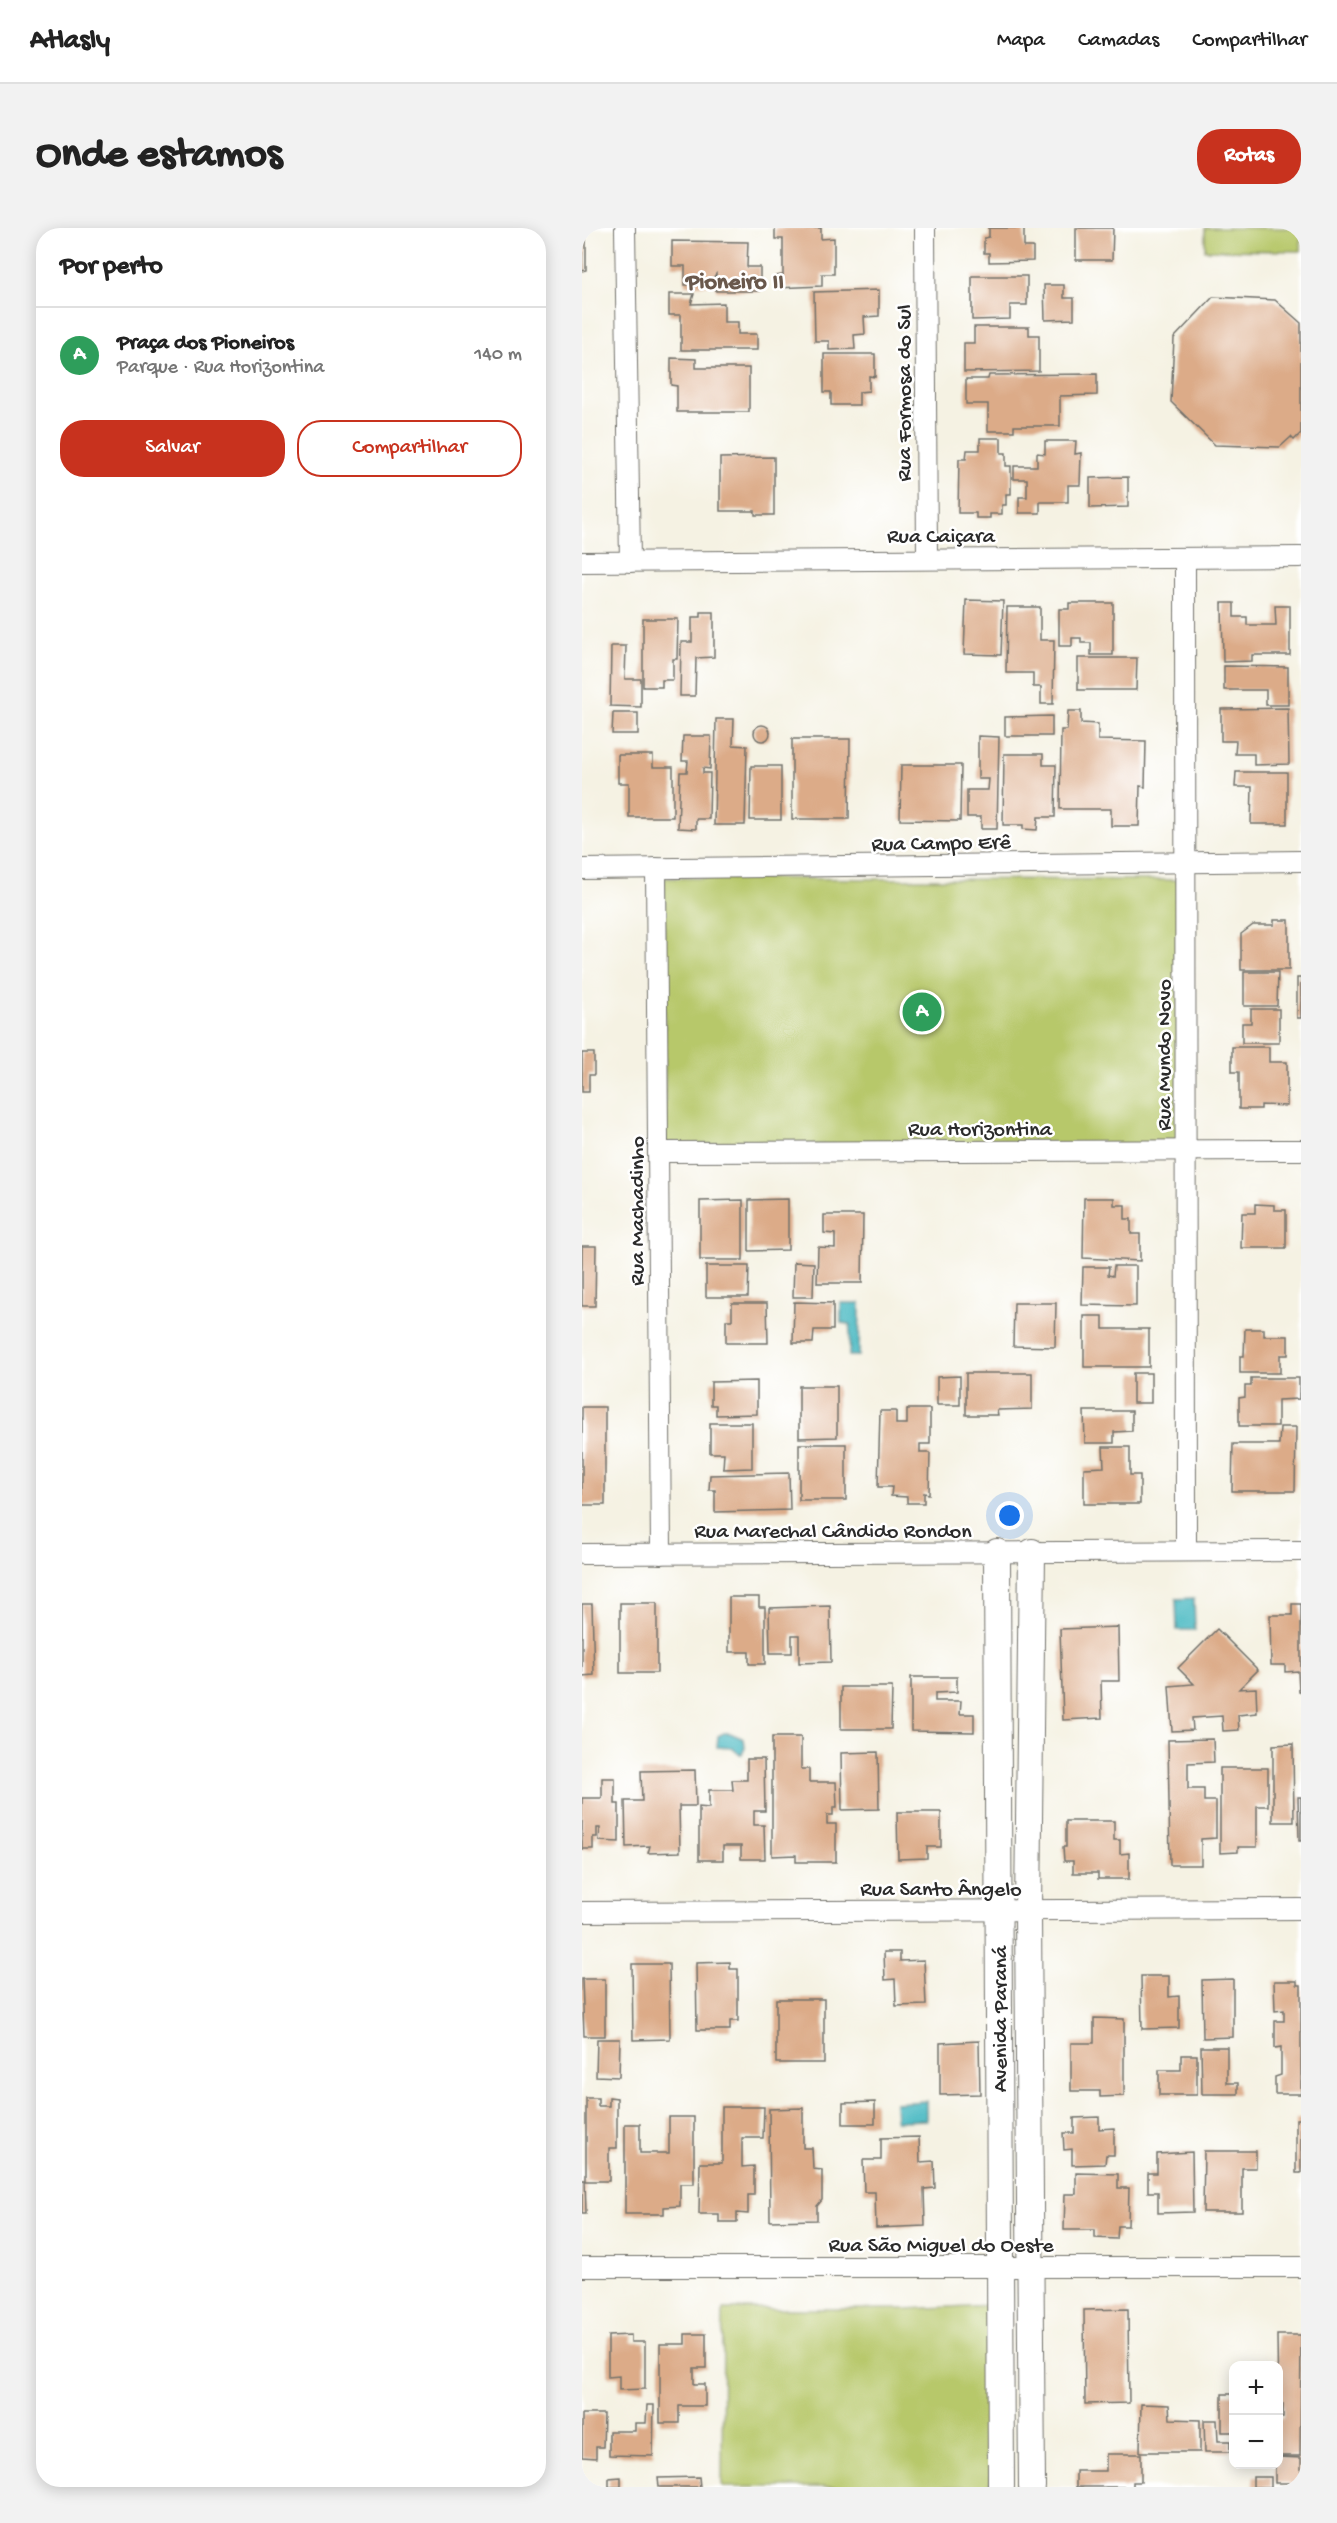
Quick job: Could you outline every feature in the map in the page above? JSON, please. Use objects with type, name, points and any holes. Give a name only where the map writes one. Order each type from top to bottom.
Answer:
[{"type":"street","points":[[625,228],[630,562]]},
{"type":"street","name":"Rua Formosa do Sul","points":[[925,228],[927,558]]},
{"type":"street","name":"Rua Caiçara","points":[[582,562],[1301,557]]},
{"type":"street","name":"Rua Mundo Novo","points":[[1185,558],[1186,1551]]},
{"type":"street","name":"Rua Campo Erê","points":[[582,869],[1301,861]]},
{"type":"street","name":"Rua Machadinho","points":[[656,868],[661,1554]]},
{"type":"street","name":"Rua Horizontina","points":[[658,1152],[1301,1150]]},
{"type":"street","name":"Rua Marechal Cândido Rondon","points":[[582,1554],[1301,1551]]},
{"type":"street","name":"Avenida Paraná","points":[[997,1552],[1001,2487]]},
{"type":"street","name":"Avenida Paraná","points":[[1032,1552],[1028,1911],[1032,2487]]},
{"type":"street","name":"Rua Santo Ângelo","points":[[582,1912],[1301,1909]]},
{"type":"street","name":"Rua São Miguel do Oeste","points":[[582,2267],[1301,2267]]},
{"type":"green space","points":[[1205,228],[1301,228],[1301,251],[1205,250]]},
{"type":"green space","points":[[664,878],[1179,880],[1180,1145],[665,1145]]},
{"type":"green space","points":[[992,2305],[991,2487],[722,2487],[723,2309],[904,2309]]},
{"type":"water","points":[[841,1303],[860,1303],[859,1356],[849,1356],[850,1324],[841,1323]]},
{"type":"water","points":[[1194,1598],[1195,1630],[1177,1630],[1176,1599]]},
{"type":"water","points":[[724,1733],[744,1739],[745,1748],[742,1754],[732,1748],[717,1747],[718,1736]]},
{"type":"water","points":[[926,2101],[926,2120],[896,2121],[895,2103]]},
{"type":"building","points":[[775,228],[821,228],[821,239],[834,238],[834,274],[822,274],[822,286],[776,288],[776,276],[783,275],[783,239],[775,239]]},
{"type":"building","points":[[989,228],[1024,228],[1024,247],[1033,247],[1033,261],[989,262],[989,253],[984,253],[984,238],[989,237]]},
{"type":"building","points":[[1076,228],[1113,228],[1112,260],[1076,260]]},
{"type":"building","points":[[582,240],[586,240],[586,270],[582,271]]},
{"type":"building","points":[[672,241],[748,242],[747,267],[760,267],[760,291],[716,291],[716,274],[708,285],[685,285],[685,266],[672,266]]},
{"type":"building","points":[[972,276],[1027,276],[1027,305],[1010,305],[1010,319],[972,320]]},
{"type":"building","points":[[1044,285],[1064,285],[1064,298],[1074,298],[1074,319],[1045,320]]},
{"type":"building","points":[[879,290],[879,316],[864,317],[865,334],[854,335],[855,349],[829,350],[829,341],[815,341],[814,292]]},
{"type":"building","points":[[669,294],[694,294],[691,304],[724,303],[724,322],[738,322],[738,334],[757,334],[757,350],[681,350],[681,315],[669,315]]},
{"type":"building","points":[[1213,297],[1275,300],[1301,323],[1301,433],[1294,440],[1291,437],[1280,447],[1215,445],[1171,402],[1174,338]]},
{"type":"building","points":[[974,327],[1029,327],[1029,335],[1039,335],[1039,371],[964,372],[964,343],[974,343]]},
{"type":"building","points":[[824,354],[875,354],[875,377],[869,376],[869,391],[859,392],[859,405],[831,405],[831,392],[824,392]]},
{"type":"building","points":[[671,358],[696,359],[696,368],[749,368],[749,412],[677,412],[677,386],[671,385]]},
{"type":"building","points":[[1097,374],[1097,395],[1060,396],[1060,426],[1014,426],[1014,431],[988,431],[988,404],[966,404],[966,379],[988,379],[989,375]]},
{"type":"building","points":[[980,438],[1001,438],[1001,453],[1006,453],[1006,466],[1011,466],[1011,494],[1006,494],[1006,505],[1002,505],[1002,514],[990,514],[990,518],[976,518],[976,513],[958,513],[959,459],[966,459],[967,450],[980,450]]},
{"type":"building","points":[[1045,441],[1076,441],[1075,454],[1081,453],[1080,485],[1068,485],[1068,502],[1040,502],[1040,513],[1019,513],[1019,497],[1027,497],[1027,479],[1014,479],[1014,466],[1037,466],[1037,453],[1045,454]]},
{"type":"building","points":[[774,457],[774,515],[755,515],[755,511],[720,511],[720,458]]},
{"type":"building","points":[[1128,477],[1128,507],[1090,508],[1090,478]]},
{"type":"building","points":[[966,600],[1003,601],[1001,655],[964,654]]},
{"type":"building","points":[[1069,603],[1113,603],[1113,655],[1091,655],[1091,643],[1081,643],[1081,638],[1072,638],[1072,646],[1059,646],[1059,609],[1069,609]]},
{"type":"building","points":[[1222,603],[1234,603],[1234,617],[1247,617],[1247,625],[1276,625],[1275,606],[1290,606],[1290,655],[1252,655],[1252,661],[1223,662]]},
{"type":"building","points":[[1007,607],[1040,607],[1040,640],[1054,640],[1053,704],[1041,704],[1041,687],[1033,687],[1033,673],[1006,673]]},
{"type":"building","points":[[701,612],[714,612],[714,657],[696,658],[695,696],[680,696],[681,642],[692,642],[692,617],[701,617]]},
{"type":"building","points":[[643,619],[678,619],[677,659],[673,659],[673,680],[662,680],[662,687],[643,687]]},
{"type":"building","points":[[611,646],[626,646],[625,679],[641,679],[641,707],[610,706]]},
{"type":"building","points":[[1078,658],[1137,658],[1136,690],[1078,690]]},
{"type":"building","points":[[1224,666],[1288,667],[1288,705],[1266,705],[1266,690],[1224,690]]},
{"type":"building","points":[[1288,708],[1289,764],[1254,765],[1254,754],[1235,754],[1236,741],[1221,741],[1221,709]]},
{"type":"building","points":[[1068,711],[1081,711],[1081,723],[1098,724],[1098,740],[1146,741],[1145,787],[1140,786],[1139,826],[1111,826],[1111,809],[1060,809],[1061,730],[1067,730]]},
{"type":"building","points":[[613,713],[638,713],[638,734],[612,734]]},
{"type":"building","points":[[1052,716],[1052,736],[1005,736],[1005,717]]},
{"type":"building","points":[[716,719],[734,719],[733,745],[747,746],[745,825],[714,825]]},
{"type":"building","points":[[759,725],[765,725],[770,733],[768,739],[759,741],[754,736],[754,730]]},
{"type":"building","points":[[683,736],[711,736],[710,769],[703,768],[703,773],[710,773],[709,819],[696,819],[696,829],[678,828],[680,772],[687,772],[688,761],[682,761]]},
{"type":"building","points":[[978,736],[999,737],[997,829],[981,829],[981,817],[967,817],[967,790],[988,790],[989,779],[978,779]]},
{"type":"building","points":[[792,739],[850,739],[849,819],[792,819]]},
{"type":"building","points":[[1004,754],[1043,754],[1043,765],[1056,765],[1055,817],[1038,817],[1037,830],[1023,829],[1023,825],[1003,825]]},
{"type":"building","points":[[618,755],[653,755],[653,767],[673,767],[673,817],[629,817],[629,783],[618,783]]},
{"type":"building","points":[[901,765],[961,765],[960,821],[900,820]]},
{"type":"building","points":[[751,766],[781,766],[781,820],[750,820]]},
{"type":"building","points":[[1236,772],[1287,772],[1287,824],[1251,824],[1252,787],[1235,787]]},
{"type":"building","points":[[1274,920],[1289,920],[1289,970],[1241,970],[1241,934],[1253,925],[1274,925]]},
{"type":"building","points":[[1244,972],[1278,972],[1277,1006],[1244,1006]]},
{"type":"building","points":[[1297,978],[1301,978],[1301,1018],[1297,1018]]},
{"type":"building","points":[[1251,1009],[1279,1009],[1279,1043],[1242,1043],[1242,1023],[1251,1023]]},
{"type":"building","points":[[1232,1047],[1269,1047],[1269,1062],[1287,1062],[1287,1106],[1261,1105],[1261,1109],[1239,1109],[1239,1072],[1232,1072]]},
{"type":"building","points":[[582,1053],[594,1053],[594,1075],[589,1075],[589,1092],[582,1092]]},
{"type":"building","points":[[1084,1198],[1114,1198],[1114,1205],[1125,1205],[1125,1219],[1131,1219],[1131,1234],[1140,1234],[1140,1261],[1083,1258]]},
{"type":"building","points":[[788,1199],[788,1250],[749,1251],[749,1200]]},
{"type":"building","points":[[743,1200],[743,1260],[700,1260],[700,1201]]},
{"type":"building","points":[[1255,1204],[1274,1205],[1274,1210],[1286,1210],[1286,1248],[1241,1248],[1242,1213],[1255,1213]]},
{"type":"building","points":[[824,1215],[863,1215],[862,1283],[817,1283],[818,1247],[835,1248],[835,1234],[824,1233]]},
{"type":"building","points":[[582,1246],[596,1246],[595,1306],[582,1306]]},
{"type":"building","points":[[794,1262],[814,1263],[813,1297],[793,1297]]},
{"type":"building","points":[[706,1266],[749,1266],[748,1297],[706,1297]]},
{"type":"building","points":[[1114,1266],[1136,1266],[1136,1306],[1082,1305],[1083,1267],[1109,1267],[1108,1275],[1113,1276]]},
{"type":"building","points":[[794,1302],[833,1303],[833,1330],[814,1330],[813,1343],[793,1343]]},
{"type":"building","points":[[732,1303],[767,1303],[768,1343],[726,1343],[726,1320],[732,1320]]},
{"type":"building","points":[[1014,1303],[1056,1303],[1055,1347],[1013,1346]]},
{"type":"building","points":[[1084,1316],[1103,1316],[1103,1329],[1149,1329],[1149,1367],[1084,1367]]},
{"type":"building","points":[[1245,1329],[1264,1329],[1264,1336],[1288,1336],[1288,1355],[1280,1355],[1280,1373],[1240,1373],[1240,1356],[1244,1356]]},
{"type":"building","points":[[966,1373],[1032,1373],[1032,1409],[997,1410],[998,1415],[966,1415]]},
{"type":"building","points":[[1133,1373],[1151,1373],[1151,1403],[1133,1403]]},
{"type":"building","points":[[960,1376],[960,1405],[937,1405],[937,1377]]},
{"type":"building","points":[[1251,1378],[1299,1378],[1299,1399],[1278,1400],[1278,1426],[1239,1426],[1239,1398],[1245,1397],[1245,1386],[1251,1386]]},
{"type":"building","points":[[757,1381],[757,1414],[716,1415],[716,1405],[711,1405],[711,1382]]},
{"type":"building","points":[[799,1386],[837,1386],[837,1437],[799,1438]]},
{"type":"building","points":[[582,1407],[605,1407],[605,1505],[582,1505]]},
{"type":"building","points":[[907,1409],[930,1409],[930,1444],[920,1444],[920,1453],[930,1453],[929,1494],[924,1493],[924,1503],[907,1503],[907,1497],[891,1496],[892,1487],[878,1487],[880,1411],[896,1411],[896,1424],[907,1424]]},
{"type":"building","points":[[1084,1411],[1132,1411],[1132,1431],[1114,1432],[1114,1443],[1085,1443]]},
{"type":"building","points":[[710,1423],[752,1423],[752,1468],[723,1469],[724,1453],[710,1453]]},
{"type":"building","points":[[1280,1427],[1296,1427],[1295,1491],[1232,1491],[1233,1444],[1279,1444]]},
{"type":"building","points":[[799,1444],[846,1444],[846,1500],[799,1500]]},
{"type":"building","points":[[1103,1447],[1130,1447],[1130,1475],[1140,1475],[1140,1504],[1084,1504],[1084,1468],[1104,1467]]},
{"type":"building","points":[[789,1473],[790,1510],[715,1512],[715,1490],[709,1490],[710,1475]]},
{"type":"building","points":[[729,1597],[759,1597],[759,1607],[765,1607],[765,1664],[749,1664],[749,1652],[729,1652]]},
{"type":"building","points":[[620,1603],[657,1603],[657,1673],[620,1673]]},
{"type":"building","points":[[582,1604],[592,1604],[594,1675],[582,1676]]},
{"type":"building","points":[[1292,1604],[1301,1604],[1301,1692],[1299,1692],[1298,1671],[1285,1672],[1285,1665],[1271,1665],[1270,1615],[1292,1615]]},
{"type":"building","points":[[830,1606],[831,1662],[799,1663],[799,1635],[792,1635],[792,1653],[770,1653],[769,1608]]},
{"type":"building","points":[[1118,1627],[1119,1681],[1101,1681],[1102,1718],[1063,1720],[1060,1629]]},
{"type":"building","points":[[1217,1629],[1258,1670],[1239,1689],[1256,1688],[1257,1713],[1238,1715],[1239,1730],[1223,1731],[1222,1716],[1192,1718],[1193,1730],[1172,1731],[1169,1686],[1194,1684],[1178,1668]]},
{"type":"building","points":[[911,1677],[957,1677],[957,1692],[935,1693],[935,1701],[961,1701],[960,1714],[974,1714],[974,1732],[911,1731]]},
{"type":"building","points":[[841,1687],[892,1687],[891,1729],[841,1729]]},
{"type":"building","points":[[772,1737],[801,1737],[801,1769],[809,1769],[809,1782],[836,1782],[837,1807],[833,1807],[833,1815],[827,1815],[827,1824],[836,1824],[836,1862],[796,1862],[796,1855],[772,1856]]},
{"type":"building","points":[[1213,1739],[1214,1762],[1188,1763],[1188,1789],[1204,1789],[1204,1801],[1216,1801],[1216,1838],[1201,1839],[1201,1865],[1170,1865],[1168,1740]]},
{"type":"building","points":[[1293,1744],[1294,1822],[1273,1822],[1273,1745]]},
{"type":"building","points":[[878,1752],[879,1809],[842,1810],[841,1753]]},
{"type":"building","points":[[747,1759],[764,1759],[765,1811],[754,1811],[754,1825],[764,1825],[765,1859],[741,1859],[741,1846],[723,1846],[723,1860],[699,1860],[699,1807],[709,1808],[709,1790],[733,1790],[732,1780],[747,1780]]},
{"type":"building","points":[[1220,1768],[1268,1768],[1268,1806],[1257,1806],[1257,1847],[1238,1847],[1238,1852],[1220,1853]]},
{"type":"building","points":[[695,1770],[696,1806],[679,1806],[680,1852],[648,1853],[650,1846],[626,1847],[625,1801],[642,1801],[641,1771]]},
{"type":"building","points":[[602,1778],[615,1778],[615,1804],[619,1804],[619,1842],[599,1841],[600,1828],[597,1828],[597,1837],[593,1837],[593,1849],[582,1849],[582,1798],[602,1798]]},
{"type":"building","points":[[1298,1797],[1301,1797],[1301,1841],[1299,1841]]},
{"type":"building","points":[[897,1812],[941,1812],[941,1847],[927,1847],[927,1858],[898,1859]]},
{"type":"building","points":[[1066,1821],[1114,1821],[1114,1840],[1120,1840],[1120,1854],[1129,1853],[1129,1879],[1098,1879],[1098,1873],[1073,1873],[1073,1861],[1064,1861]]},
{"type":"building","points":[[884,1952],[900,1952],[900,1961],[924,1960],[926,2005],[896,2006],[895,1979],[885,1980]]},
{"type":"building","points":[[730,1962],[730,1969],[738,1969],[738,2021],[730,2021],[730,2030],[697,2030],[696,1963]]},
{"type":"building","points":[[632,1964],[669,1964],[670,2039],[633,2040]]},
{"type":"building","points":[[1141,1976],[1169,1976],[1169,1997],[1179,1996],[1179,2028],[1142,2029]]},
{"type":"building","points":[[582,1979],[605,1979],[605,2036],[584,2036]]},
{"type":"building","points":[[1233,1979],[1233,2037],[1203,2038],[1202,1980]]},
{"type":"building","points":[[1274,1981],[1297,1981],[1297,1985],[1301,1985],[1301,2094],[1275,2094],[1275,2077],[1281,2075],[1281,2047],[1275,2048],[1275,2021],[1284,2021],[1284,2010],[1275,2011]]},
{"type":"building","points":[[776,1999],[824,1999],[824,2063],[776,2063]]},
{"type":"building","points":[[1094,2018],[1124,2019],[1124,2096],[1100,2097],[1100,2091],[1071,2091],[1071,2043],[1094,2043]]},
{"type":"building","points":[[597,2039],[620,2039],[619,2077],[596,2076]]},
{"type":"building","points":[[979,2041],[980,2094],[940,2095],[940,2043]]},
{"type":"building","points":[[1201,2047],[1227,2047],[1227,2083],[1238,2083],[1238,2094],[1202,2094]]},
{"type":"building","points":[[1181,2055],[1197,2055],[1197,2095],[1159,2095],[1159,2070],[1181,2070]]},
{"type":"building","points":[[609,2097],[617,2098],[617,2148],[609,2148],[609,2181],[586,2181],[586,2098],[598,2098],[598,2106],[609,2106]]},
{"type":"building","points":[[875,2102],[875,2124],[843,2124],[843,2103]]},
{"type":"building","points":[[722,2107],[764,2107],[763,2138],[742,2138],[742,2167],[754,2166],[754,2195],[748,2195],[748,2214],[737,2213],[737,2222],[719,2222],[719,2214],[699,2214],[700,2163],[722,2163]]},
{"type":"building","points":[[803,2108],[803,2148],[812,2148],[813,2169],[822,2170],[822,2200],[817,2206],[817,2220],[770,2221],[769,2109]]},
{"type":"building","points":[[669,2117],[694,2117],[694,2184],[680,2184],[680,2206],[664,2207],[664,2214],[625,2214],[625,2124],[640,2124],[640,2153],[669,2153]]},
{"type":"building","points":[[1099,2117],[1099,2129],[1114,2128],[1114,2155],[1106,2155],[1105,2164],[1072,2165],[1072,2149],[1064,2150],[1063,2133],[1074,2133],[1074,2118]]},
{"type":"building","points":[[1296,2119],[1301,2119],[1301,2173],[1296,2173]]},
{"type":"building","points":[[919,2137],[920,2162],[934,2161],[935,2188],[924,2189],[925,2226],[876,2228],[875,2192],[864,2192],[863,2160],[881,2160],[881,2138]]},
{"type":"building","points":[[1204,2151],[1256,2151],[1256,2168],[1242,2168],[1242,2212],[1203,2212]]},
{"type":"building","points":[[1192,2152],[1193,2212],[1158,2213],[1158,2192],[1148,2192],[1148,2173],[1157,2173],[1157,2154]]},
{"type":"building","points":[[1076,2173],[1118,2174],[1118,2188],[1129,2188],[1128,2226],[1118,2226],[1117,2239],[1095,2238],[1095,2230],[1064,2230],[1065,2194],[1076,2194]]},
{"type":"building","points":[[582,2180],[585,2180],[586,2213],[582,2213]]},
{"type":"building","points":[[1128,2309],[1129,2403],[1085,2404],[1084,2310]]},
{"type":"building","points":[[685,2334],[706,2334],[706,2368],[694,2368],[694,2384],[705,2384],[705,2406],[679,2406],[679,2423],[660,2423],[660,2344],[685,2344]]},
{"type":"building","points":[[631,2335],[631,2342],[645,2342],[645,2389],[619,2390],[619,2376],[608,2377],[608,2336]]},
{"type":"building","points":[[1277,2335],[1301,2335],[1300,2456],[1283,2456],[1283,2361],[1277,2361]]},
{"type":"building","points":[[1222,2394],[1229,2394],[1229,2432],[1222,2432]]},
{"type":"building","points":[[1141,2404],[1169,2405],[1170,2419],[1200,2420],[1200,2452],[1140,2452]]},
{"type":"building","points":[[647,2405],[654,2405],[653,2456],[609,2455],[609,2431],[635,2431],[635,2423],[646,2423]]},
{"type":"building","points":[[582,2414],[604,2414],[603,2447],[596,2447],[596,2458],[582,2457]]},
{"type":"building","points":[[1204,2420],[1217,2420],[1218,2441],[1229,2441],[1229,2452],[1205,2452]]},
{"type":"building","points":[[1106,2454],[1141,2454],[1141,2482],[1133,2482],[1133,2487],[1076,2487],[1076,2471],[1106,2471]]},
{"type":"building","points":[[1283,2457],[1301,2458],[1301,2487],[1289,2487],[1289,2483],[1275,2483],[1275,2469],[1283,2469]]},
{"type":"building","points":[[621,2477],[621,2487],[609,2487],[609,2478]]},
{"type":"building","points":[[699,2477],[700,2487],[659,2487],[658,2478]]},
{"type":"building","points":[[1253,2477],[1271,2477],[1271,2487],[1253,2487]]},
{"type":"place","name":"Praça dos Pioneiros","points":[[922,1012]]},
{"type":"district","name":"Pioneiro II","points":[[735,280]]}]
